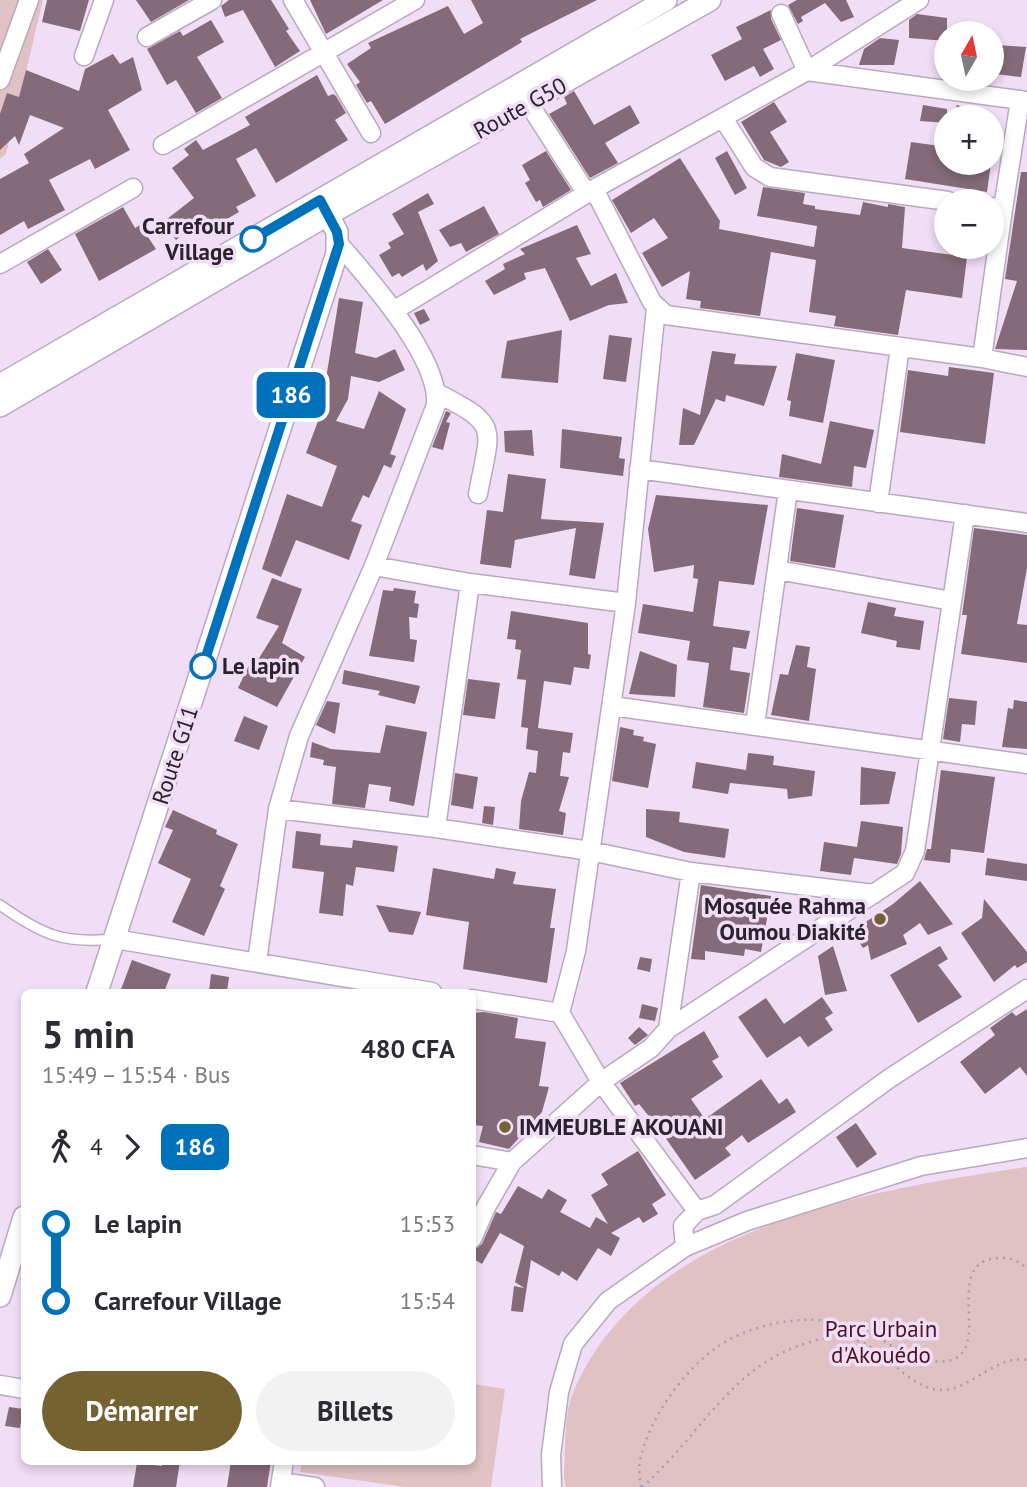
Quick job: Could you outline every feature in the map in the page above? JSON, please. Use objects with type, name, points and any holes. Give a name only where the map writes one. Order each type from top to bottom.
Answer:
[{"type":"street","points":[[0,80],[29,0]]},
{"type":"street","points":[[84,56],[104,0]]},
{"type":"street","points":[[147,37],[212,0]]},
{"type":"street","points":[[293,0],[371,133]]},
{"type":"street","points":[[163,145],[415,0]]},
{"type":"street","name":"Route G50","points":[[325,207],[666,0]]},
{"type":"street","name":"Route G50","points":[[325,207],[529,104],[710,0]]},
{"type":"street","points":[[395,310],[591,191],[807,71],[919,0]]},
{"type":"street","points":[[780,14],[807,71]]},
{"type":"street","points":[[807,71],[1024,101],[1003,189]]},
{"type":"street","points":[[529,104],[591,191],[656,308],[675,318],[900,346],[1027,367]]},
{"type":"street","points":[[723,118],[754,167],[770,177],[934,199]]},
{"type":"street","points":[[0,264],[133,188]]},
{"type":"street","points":[[257,962],[278,809],[299,736],[374,566],[431,422],[437,393],[434,382],[395,310],[339,244],[325,207]]},
{"type":"street","points":[[0,385],[325,207]]},
{"type":"street","points":[[0,407],[325,207]]},
{"type":"street","name":"Route G11","points":[[98,989],[339,244]]},
{"type":"street","points":[[982,358],[993,259]]},
{"type":"street","points":[[656,308],[626,603],[612,706],[576,951],[560,1013],[601,1082],[697,1211]]},
{"type":"street","points":[[878,503],[900,346]]},
{"type":"street","points":[[437,393],[480,416],[486,426],[488,437],[478,494]]},
{"type":"street","points":[[639,469],[1027,523]]},
{"type":"street","points":[[755,725],[788,490]]},
{"type":"street","points":[[476,1230],[512,1162],[601,1082],[651,1048],[668,1029],[905,873],[912,863],[965,514]]},
{"type":"street","points":[[374,566],[470,583],[626,603]]},
{"type":"street","points":[[777,570],[952,601]]},
{"type":"street","points":[[436,828],[470,583]]},
{"type":"street","points":[[612,706],[1027,764]]},
{"type":"street","points":[[278,809],[436,828],[590,852],[691,872],[874,894]]},
{"type":"street","points":[[668,1029],[691,872]]},
{"type":"street","points":[[115,939],[257,962],[351,986],[392,989]]},
{"type":"street","points":[[685,1247],[682,1226],[697,1211],[715,1205],[890,1078],[1027,989]]},
{"type":"street","points":[[476,1000],[560,1013]]},
{"type":"street","points":[[552,1487],[551,1455],[559,1392],[573,1344],[607,1301],[685,1247],[822,1195],[921,1166],[1027,1149]]},
{"type":"street","points":[[476,1156],[512,1162]]},
{"type":"street","points":[[0,1296],[21,1238]]},
{"type":"street","points":[[0,1385],[21,1388]]},
{"type":"street","points":[[284,1465],[281,1485],[315,1487]]},
{"type":"lane","points":[[0,905],[22,921],[61,939],[115,939]]},
{"type":"path","points":[[641,1487],[639,1462],[650,1433],[670,1397],[716,1347],[752,1330],[794,1321],[825,1320],[862,1328],[903,1353],[925,1360],[946,1360],[958,1356],[968,1344],[971,1331],[968,1283],[974,1271],[985,1261],[1000,1258],[1014,1260],[1027,1269]]},
{"type":"path","points":[[641,1487],[661,1470],[720,1401],[756,1365],[785,1349],[829,1336],[849,1338],[873,1345],[918,1382],[936,1389],[954,1388],[1003,1360],[1027,1360]]},
{"type":"green space","points":[[0,0],[43,0],[6,154],[0,159]]},
{"type":"green space","name":"Parc Urbain d'Akouédo","points":[[1027,1167],[1027,1487],[566,1487],[566,1423],[573,1393],[606,1336],[651,1290],[705,1254],[767,1226],[832,1205],[899,1189]]},
{"type":"green space","points":[[476,1384],[505,1389],[491,1487],[405,1487],[300,1472],[301,1465],[476,1465]]},
{"type":"building","points":[[47,0],[89,0],[80,31],[42,22]]},
{"type":"building","points":[[136,0],[189,0],[151,22]]},
{"type":"building","points":[[229,0],[271,0],[289,29],[286,31],[300,51],[275,67],[243,10],[225,17],[221,6]]},
{"type":"building","points":[[310,0],[383,0],[326,34]]},
{"type":"building","points":[[471,0],[597,0],[520,39],[522,42],[385,124],[371,101],[367,103],[356,85],[360,82],[347,64],[371,48],[368,43],[448,6],[464,34],[483,23]]},
{"type":"building","points":[[797,0],[846,0],[854,17],[841,22],[825,3],[801,17],[803,21],[798,24],[788,5]]},
{"type":"building","points":[[771,10],[771,19],[781,40],[763,49],[774,69],[760,77],[754,66],[725,81],[711,55],[742,39],[736,27]]},
{"type":"building","points":[[917,14],[947,18],[947,21],[934,21],[934,40],[909,38],[909,20]]},
{"type":"building","points":[[211,20],[224,42],[197,57],[222,98],[196,113],[176,80],[167,85],[147,49],[180,31],[183,36]]},
{"type":"building","points":[[880,38],[899,40],[894,65],[859,65],[864,49]]},
{"type":"building","points":[[1004,45],[1026,47],[1021,77],[1004,75]]},
{"type":"building","points":[[113,54],[120,64],[133,57],[142,90],[108,110],[130,150],[95,169],[90,159],[49,180],[65,210],[28,229],[24,221],[0,235],[0,179],[29,163],[24,154],[64,128],[30,115],[19,145],[15,136],[0,150],[0,114],[7,93],[19,97],[26,70],[79,91],[85,69]]},
{"type":"building","points":[[317,75],[328,96],[336,96],[346,113],[335,120],[348,140],[276,183],[256,148],[236,159],[256,196],[236,207],[239,212],[213,227],[206,217],[176,240],[162,223],[194,198],[172,168],[189,155],[184,149],[196,140],[203,150],[250,125],[245,117]]},
{"type":"building","points":[[574,91],[594,125],[630,105],[640,123],[605,143],[618,163],[590,178],[549,114],[567,104],[564,97]]},
{"type":"building","points":[[774,102],[787,122],[770,132],[789,162],[781,167],[764,160],[741,122]]},
{"type":"building","points":[[923,105],[934,107],[934,122],[920,121]]},
{"type":"building","points":[[911,142],[934,145],[934,175],[989,175],[987,189],[968,189],[905,179]]},
{"type":"building","points":[[546,151],[571,190],[543,207],[540,200],[536,202],[525,183],[530,180],[522,165]]},
{"type":"building","points":[[727,151],[747,188],[735,195],[715,158]]},
{"type":"building","points":[[680,158],[720,221],[719,229],[814,247],[817,226],[757,216],[763,187],[805,193],[803,204],[815,206],[815,209],[860,215],[863,202],[905,207],[902,248],[934,252],[934,259],[967,259],[962,298],[906,290],[898,335],[834,326],[836,316],[809,312],[816,260],[771,252],[760,316],[700,308],[701,301],[686,299],[690,271],[662,287],[642,253],[668,238],[654,218],[631,233],[612,200]]},
{"type":"building","points":[[1021,172],[1027,172],[1027,350],[995,349],[1017,281],[1005,279]]},
{"type":"building","points":[[428,193],[434,204],[418,212],[438,261],[426,271],[423,264],[402,277],[399,273],[392,277],[379,255],[391,248],[388,243],[404,234],[392,214]]},
{"type":"building","points":[[484,206],[499,234],[466,252],[461,243],[450,247],[439,230]]},
{"type":"building","points":[[123,207],[135,228],[140,225],[156,249],[99,281],[75,234]]},
{"type":"building","points":[[577,225],[591,254],[576,258],[591,286],[616,273],[628,303],[609,305],[570,321],[545,268],[524,273],[526,279],[494,295],[485,281],[505,269],[503,264],[525,254],[520,249]]},
{"type":"building","points":[[48,249],[62,270],[41,284],[27,262]]},
{"type":"building","points":[[339,298],[363,302],[355,353],[376,358],[395,349],[405,370],[379,382],[351,376],[348,399],[336,421],[364,429],[379,391],[406,409],[390,454],[396,456],[391,468],[384,465],[369,498],[363,495],[351,521],[362,525],[349,560],[296,540],[281,577],[262,569],[287,494],[322,507],[337,466],[306,453],[329,392],[324,391]]},
{"type":"building","points":[[424,309],[430,320],[420,325],[414,313]]},
{"type":"building","points":[[562,330],[558,383],[501,378],[507,341]]},
{"type":"building","points":[[609,335],[632,338],[626,382],[603,379]]},
{"type":"building","points":[[712,351],[736,354],[734,364],[777,366],[764,406],[726,395],[725,402],[716,399],[694,445],[679,445],[683,408],[700,415]]},
{"type":"building","points":[[796,353],[835,360],[823,423],[789,416],[791,401],[787,400]]},
{"type":"building","points":[[949,367],[994,373],[985,444],[900,432],[908,370],[948,376]]},
{"type":"building","points":[[446,411],[451,413],[446,422],[450,423],[443,450],[432,447]]},
{"type":"building","points":[[830,421],[874,430],[866,468],[854,466],[852,487],[779,477],[782,454],[821,464]]},
{"type":"building","points":[[562,429],[622,437],[619,458],[625,459],[623,476],[560,468]]},
{"type":"building","points":[[532,430],[534,456],[505,452],[504,431]]},
{"type":"building","points":[[508,474],[546,479],[541,519],[604,523],[595,579],[569,575],[576,528],[515,540],[511,568],[480,564],[487,510],[503,512]]},
{"type":"building","points":[[656,495],[768,505],[754,585],[719,581],[713,626],[750,631],[746,649],[733,647],[730,670],[750,673],[744,713],[703,707],[709,663],[687,660],[690,641],[638,633],[643,604],[693,612],[698,579],[693,578],[694,565],[654,572],[648,529]]},
{"type":"building","points":[[797,508],[844,515],[835,568],[790,561]]},
{"type":"building","points":[[974,528],[1027,535],[1027,568],[1017,624],[1027,625],[1027,663],[961,654],[967,615],[962,615]]},
{"type":"building","points":[[272,578],[302,589],[282,643],[305,657],[277,707],[238,688],[251,661],[256,663],[279,626],[256,618]]},
{"type":"building","points":[[394,588],[416,591],[414,603],[419,604],[417,618],[409,617],[410,639],[417,640],[414,662],[369,656],[383,590],[393,591]]},
{"type":"building","points":[[868,602],[896,608],[894,616],[924,621],[920,650],[896,647],[897,641],[861,633]]},
{"type":"building","points":[[511,611],[588,623],[588,654],[591,655],[589,669],[574,667],[571,685],[544,681],[538,728],[573,733],[570,753],[563,752],[560,776],[569,777],[559,811],[566,813],[563,835],[519,829],[521,801],[529,772],[536,773],[538,751],[526,749],[528,728],[521,727],[526,680],[517,679],[521,650],[515,649],[516,640],[507,639]]},
{"type":"building","points":[[796,645],[810,647],[807,667],[816,669],[809,721],[771,715],[780,674],[788,675]]},
{"type":"building","points":[[640,651],[677,665],[675,697],[629,694]]},
{"type":"building","points":[[344,670],[420,686],[415,704],[378,695],[380,691],[342,684]]},
{"type":"building","points":[[468,679],[500,683],[495,719],[463,715]]},
{"type":"building","points":[[949,698],[977,701],[975,725],[962,724],[960,742],[943,739]]},
{"type":"building","points":[[1014,700],[1027,702],[1027,749],[1002,747],[1008,708],[1013,709]]},
{"type":"building","points":[[327,701],[340,703],[335,734],[316,725]]},
{"type":"building","points":[[244,716],[268,726],[259,750],[234,741]]},
{"type":"building","points":[[386,725],[427,732],[414,806],[389,801],[391,787],[369,784],[365,808],[332,804],[336,767],[323,765],[324,760],[310,757],[312,742],[331,749],[380,753]]},
{"type":"building","points":[[620,727],[634,730],[633,735],[644,737],[643,741],[656,744],[648,788],[612,781]]},
{"type":"building","points":[[748,753],[774,756],[773,765],[815,771],[812,796],[788,799],[787,789],[730,783],[728,794],[692,788],[696,762],[746,770]]},
{"type":"building","points":[[861,767],[896,772],[889,804],[860,805]]},
{"type":"building","points":[[941,770],[995,777],[984,853],[951,849],[950,863],[924,860],[927,849],[931,849]]},
{"type":"building","points":[[455,773],[478,777],[473,809],[451,805]]},
{"type":"building","points":[[484,806],[495,807],[493,825],[482,823]]},
{"type":"building","points":[[646,809],[680,812],[679,822],[729,829],[725,858],[684,852],[646,837]]},
{"type":"building","points":[[173,810],[217,830],[216,834],[238,844],[220,886],[225,889],[204,936],[172,922],[191,879],[158,863],[173,830],[165,827]]},
{"type":"building","points":[[861,821],[903,827],[901,854],[897,864],[854,858],[851,875],[820,871],[824,842],[857,847]]},
{"type":"building","points":[[296,831],[321,834],[320,845],[352,848],[353,840],[398,846],[394,872],[356,867],[353,886],[346,884],[343,916],[319,913],[324,872],[292,868]]},
{"type":"building","points":[[987,858],[1027,864],[1027,881],[985,875]]},
{"type":"building","points":[[433,868],[494,879],[496,868],[516,872],[513,884],[556,889],[550,928],[555,928],[547,983],[463,969],[469,922],[426,915]]},
{"type":"building","points":[[920,881],[953,924],[928,935],[920,923],[903,935],[907,944],[871,960],[868,945],[863,948],[852,931],[893,904]]},
{"type":"building","points":[[701,885],[771,896],[761,952],[745,949],[744,956],[705,951],[705,960],[691,959]]},
{"type":"building","points":[[984,899],[1027,952],[1027,962],[1017,968],[1015,965],[994,982],[961,933],[982,918]]},
{"type":"building","points":[[376,905],[421,912],[413,935],[389,932]]},
{"type":"building","points":[[833,946],[847,991],[825,995],[818,956]]},
{"type":"building","points":[[940,946],[948,959],[938,965],[962,997],[918,1023],[890,975]]},
{"type":"building","points":[[640,957],[652,959],[650,972],[637,969]]},
{"type":"building","points":[[132,960],[171,974],[165,989],[121,989]]},
{"type":"building","points":[[211,974],[229,977],[227,989],[209,989]]},
{"type":"building","points":[[822,997],[833,1013],[825,1018],[833,1030],[808,1047],[800,1036],[767,1058],[738,1017],[766,998],[784,1024]]},
{"type":"building","points":[[642,1004],[658,1008],[655,1021],[639,1018]]},
{"type":"building","points":[[1027,1009],[1027,1076],[1020,1067],[985,1094],[960,1062],[995,1035],[990,1028],[1012,1012],[1016,1016]]},
{"type":"building","points":[[476,1013],[518,1018],[515,1038],[546,1042],[539,1086],[549,1087],[542,1112],[509,1149],[479,1142],[483,1126],[476,1125]]},
{"type":"building","points":[[639,1027],[648,1035],[635,1045],[628,1038]]},
{"type":"building","points":[[704,1031],[719,1057],[712,1061],[723,1077],[691,1099],[705,1119],[761,1079],[779,1104],[787,1098],[796,1112],[748,1143],[742,1135],[725,1148],[731,1155],[695,1180],[660,1130],[639,1104],[635,1106],[620,1083]]},
{"type":"building","points":[[856,1123],[877,1154],[857,1168],[836,1137]]},
{"type":"building","points":[[638,1151],[666,1195],[652,1204],[658,1214],[643,1223],[639,1217],[611,1233],[620,1238],[611,1256],[598,1248],[577,1281],[562,1271],[559,1276],[531,1260],[523,1312],[511,1311],[514,1286],[524,1288],[515,1282],[524,1246],[500,1233],[482,1264],[476,1260],[476,1248],[482,1244],[496,1212],[501,1214],[518,1186],[542,1199],[548,1189],[567,1200],[560,1212],[590,1228],[596,1217],[608,1224],[591,1195],[608,1185],[601,1174]]},
{"type":"building","points":[[9,1407],[21,1409],[20,1428],[5,1426]]},
{"type":"building","points":[[137,1465],[179,1465],[176,1487],[133,1487]]},
{"type":"building","points":[[230,1465],[270,1465],[267,1487],[227,1487]]},
{"type":"bus line","name":"186","points":[[203,666],[339,244],[337,232],[320,200],[253,239]]},
{"type":"place","name":"Carrefour Village","points":[[253,239]]},
{"type":"place","name":"Le lapin","points":[[203,666]]},
{"type":"place","name":"Mosquée Rahma Oumou Diakité","points":[[880,919]]},
{"type":"place","name":"IMMEUBLE AKOUANI","points":[[505,1127]]}]
